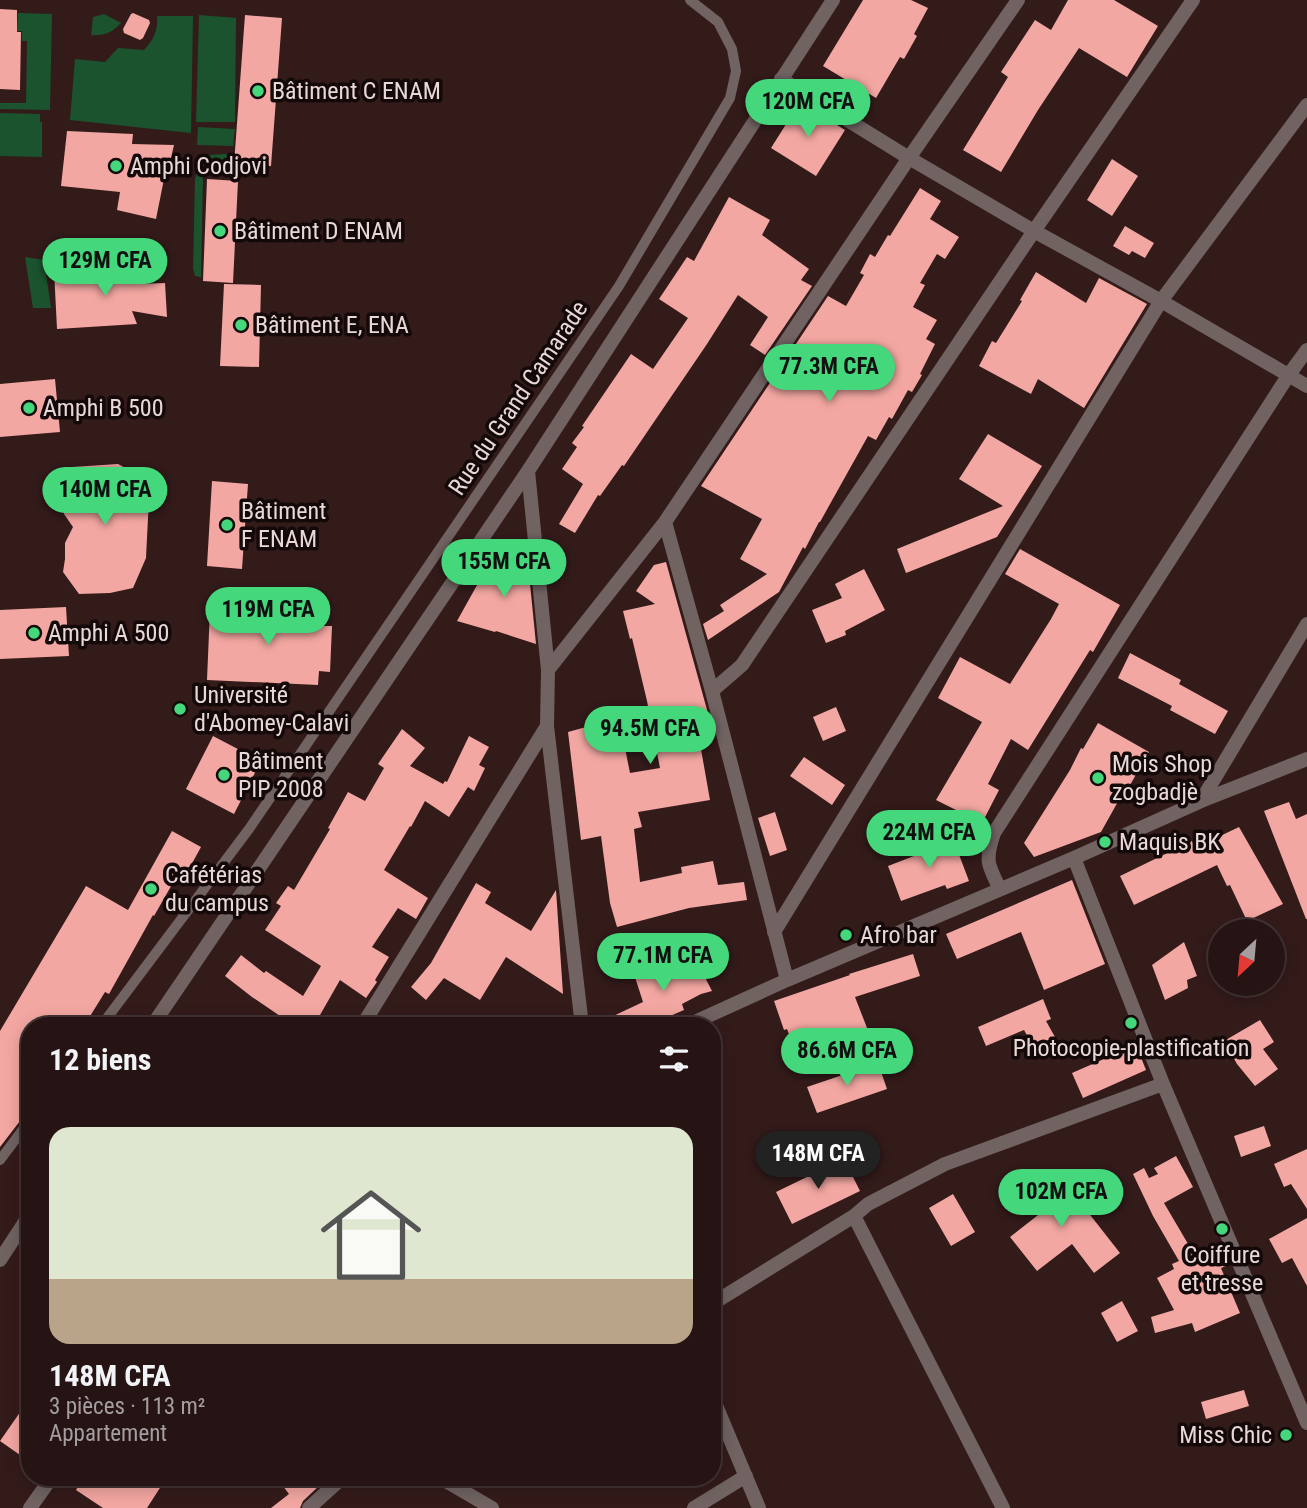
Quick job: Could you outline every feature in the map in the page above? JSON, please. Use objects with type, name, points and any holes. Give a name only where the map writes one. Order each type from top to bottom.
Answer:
[{"type":"street","points":[[158,1017],[528,471],[833,0]]},
{"type":"street","points":[[548,670],[664,522],[1018,0]]},
{"type":"street","points":[[712,691],[742,665],[1034,231],[1194,0]]},
{"type":"street","points":[[781,79],[1034,231],[1307,386]]},
{"type":"street","points":[[774,932],[1161,301],[1307,104]]},
{"type":"street","points":[[1000,889],[989,869],[988,852],[995,833],[1307,350]]},
{"type":"street","points":[[528,471],[548,670],[547,726],[581,1017]]},
{"type":"street","points":[[664,522],[712,691],[787,980]]},
{"type":"street","points":[[1201,801],[1307,624]]},
{"type":"street","points":[[368,1017],[547,726]]},
{"type":"street","points":[[706,1017],[1201,801],[1307,759]]},
{"type":"street","points":[[1074,858],[1163,1084],[1307,1423]]},
{"type":"street","points":[[721,1298],[880,1198],[946,1164],[1163,1084]]},
{"type":"street","points":[[854,1216],[1003,1508]]},
{"type":"street","points":[[0,1260],[21,1228]]},
{"type":"street","points":[[721,1417],[760,1508]]},
{"type":"street","points":[[694,1508],[746,1476]]},
{"type":"street","points":[[30,1508],[46,1486]]},
{"type":"street","points":[[309,1508],[333,1486]]},
{"type":"street","points":[[454,1486],[492,1508]]},
{"type":"lane","name":"Rue du Grand Camarade","points":[[108,1017],[249,829],[619,286],[730,98],[736,71],[732,50],[718,22],[690,0]]},
{"type":"lane","points":[[0,1160],[21,1132]]},
{"type":"green space","points":[[18,13],[52,14],[50,110],[0,109],[0,103],[26,103],[27,41],[22,41],[22,31],[17,31]]},
{"type":"green space","points":[[104,14],[121,23],[107,33],[91,35],[93,17]]},
{"type":"green space","points":[[199,15],[236,18],[235,122],[196,122]]},
{"type":"green space","points":[[157,16],[193,16],[191,133],[70,120],[75,59],[105,62],[118,48],[144,50],[155,34]]},
{"type":"green space","points":[[0,113],[40,114],[42,157],[0,156]]},
{"type":"green space","points":[[198,127],[235,129],[233,146],[197,145]]},
{"type":"green space","points":[[227,154],[229,174],[203,174],[201,277],[195,276],[195,179],[199,161],[208,155]]},
{"type":"green space","points":[[25,257],[44,260],[51,308],[33,308]]},
{"type":"building","points":[[863,0],[911,0],[928,8],[904,59],[900,57],[876,98],[823,66]]},
{"type":"building","points":[[1068,0],[1114,0],[1158,26],[1127,77],[1079,48],[1001,172],[963,150],[1008,77],[1001,72],[1035,20],[1051,30]]},
{"type":"building","points":[[0,9],[17,10],[17,32],[21,32],[20,90],[0,89]]},
{"type":"building","points":[[133,13],[150,23],[140,40],[124,33],[123,29]]},
{"type":"building","name":"Bâtiment C ENAM","points":[[245,15],[282,18],[271,166],[234,164]]},
{"type":"building","points":[[800,102],[845,130],[816,176],[771,148]]},
{"type":"building","name":"Amphi Codjovi","points":[[67,131],[133,134],[132,144],[174,145],[156,219],[117,210],[120,192],[61,186]]},
{"type":"building","points":[[1112,159],[1138,176],[1112,216],[1087,200]]},
{"type":"building","name":"Bâtiment D ENAM","points":[[207,179],[238,181],[233,283],[203,281]]},
{"type":"building","points":[[920,188],[941,201],[930,219],[959,237],[945,259],[937,254],[920,283],[925,285],[913,307],[937,320],[926,339],[935,344],[920,374],[922,375],[912,392],[908,390],[892,419],[889,417],[876,440],[868,436],[779,592],[708,640],[703,624],[724,611],[720,605],[767,574],[740,559],[762,519],[701,486],[828,296],[846,306],[864,275],[860,273],[870,254],[875,257]]},
{"type":"building","points":[[729,197],[770,220],[762,235],[809,269],[801,280],[812,286],[765,355],[750,345],[768,317],[738,295],[624,466],[622,465],[600,496],[598,495],[575,533],[559,524],[583,484],[562,469],[577,447],[572,443],[631,354],[653,369],[688,318],[659,299],[687,257],[694,261]]},
{"type":"building","points":[[1125,226],[1154,243],[1145,258],[1132,251],[1129,255],[1113,246]]},
{"type":"building","points":[[124,266],[128,275],[134,273],[139,284],[165,283],[167,317],[132,311],[137,324],[57,329],[54,270],[94,275],[96,267]]},
{"type":"building","points":[[1036,272],[1086,303],[1099,278],[1147,304],[1084,408],[1038,379],[1031,394],[979,366],[992,341],[996,343],[1022,301],[1020,300]]},
{"type":"building","name":"Bâtiment E, ENA","points":[[224,284],[261,285],[259,367],[220,366]]},
{"type":"building","name":"Amphi B 500","points":[[55,379],[60,432],[0,437],[0,384]]},
{"type":"building","points":[[988,434],[1042,466],[997,537],[906,573],[897,549],[1003,506],[959,479]]},
{"type":"building","points":[[118,464],[131,471],[143,471],[150,478],[146,558],[133,588],[110,593],[79,594],[63,572],[65,543],[73,527],[64,514],[60,489],[65,475],[72,467]]},
{"type":"building","name":"Bâtiment F ENAM","points":[[212,481],[248,484],[242,569],[207,566]]},
{"type":"building","points":[[515,543],[526,544],[536,644],[457,621],[491,560],[501,566],[515,552]]},
{"type":"building","points":[[1020,549],[1120,605],[1093,652],[1090,650],[1028,750],[1011,739],[988,784],[999,790],[982,823],[936,800],[982,722],[938,698],[960,657],[1010,684],[1051,619],[1059,604],[1005,574]]},
{"type":"building","points":[[666,562],[714,735],[699,738],[710,800],[638,812],[642,827],[634,829],[640,882],[682,873],[681,867],[713,861],[718,885],[744,882],[747,900],[689,908],[617,927],[610,903],[601,836],[581,840],[568,732],[619,718],[630,773],[660,768],[647,701],[623,611],[655,604],[636,591],[654,565]]},
{"type":"building","points":[[864,569],[885,610],[845,631],[846,635],[826,643],[812,610],[842,598],[835,584]]},
{"type":"building","name":"Amphi A 500","points":[[66,607],[69,656],[0,659],[0,610]]},
{"type":"building","points":[[210,609],[322,614],[321,626],[332,626],[330,672],[319,671],[318,685],[207,680]]},
{"type":"building","points":[[1130,653],[1181,680],[1179,684],[1228,711],[1215,734],[1170,710],[1172,706],[1118,678]]},
{"type":"building","points":[[836,707],[846,731],[823,741],[813,717]]},
{"type":"building","points":[[1098,723],[1149,752],[1101,832],[1034,857],[1024,843]]},
{"type":"building","points":[[402,729],[425,748],[410,766],[443,784],[447,782],[469,736],[489,747],[479,765],[485,768],[474,791],[468,787],[449,817],[425,801],[384,870],[428,898],[416,919],[398,908],[372,947],[389,957],[366,998],[340,980],[320,1015],[323,1017],[282,1017],[225,976],[241,955],[264,973],[266,971],[303,996],[321,966],[265,930],[281,906],[276,903],[288,886],[294,890],[348,792],[365,801],[384,768],[378,764]]},
{"type":"building","name":"Bâtiment PIP 2008","points":[[213,736],[261,761],[234,814],[186,789]]},
{"type":"building","points":[[804,757],[845,785],[832,805],[790,776]]},
{"type":"building","points":[[1289,802],[1296,819],[1307,814],[1307,919],[1264,811]]},
{"type":"building","points":[[775,812],[787,850],[770,856],[758,818]]},
{"type":"building","points":[[1239,827],[1283,904],[1246,919],[1217,865],[1134,905],[1120,876],[1192,841],[1195,848]]},
{"type":"building","points":[[172,831],[201,847],[184,878],[178,874],[109,994],[105,992],[90,1017],[21,1017],[21,1120],[0,1147],[0,1031],[86,886],[128,910]]},
{"type":"building","points":[[952,836],[969,881],[947,889],[945,885],[901,901],[888,866],[932,849],[930,844]]},
{"type":"building","points":[[1072,880],[1105,964],[1044,990],[1021,932],[957,959],[946,934]]},
{"type":"building","points":[[476,883],[491,892],[485,903],[531,931],[556,890],[563,994],[506,957],[480,1000],[444,978],[426,1000],[411,987],[431,963]]},
{"type":"building","points":[[1184,942],[1197,976],[1187,980],[1188,988],[1165,1000],[1152,965]]},
{"type":"building","points":[[692,952],[712,991],[682,1004],[684,1010],[668,1017],[611,1017],[643,1002],[634,974],[672,962]]},
{"type":"building","points":[[913,954],[920,976],[855,997],[869,1033],[798,1058],[774,1001]]},
{"type":"building","points":[[1043,999],[1051,1019],[1046,1021],[1055,1037],[1034,1048],[1024,1030],[986,1046],[978,1027]]},
{"type":"building","points":[[1260,1020],[1274,1042],[1263,1049],[1278,1069],[1255,1086],[1237,1064],[1224,1041]]},
{"type":"building","points":[[1136,1045],[1146,1070],[1083,1098],[1072,1073]]},
{"type":"building","points":[[878,1063],[887,1089],[817,1113],[807,1087]]},
{"type":"building","points":[[1264,1126],[1271,1146],[1241,1157],[1234,1136]]},
{"type":"building","points":[[1307,1149],[1307,1209],[1291,1184],[1284,1187],[1274,1164]]},
{"type":"building","points":[[1176,1156],[1193,1187],[1164,1203],[1194,1254],[1220,1243],[1229,1265],[1221,1268],[1240,1313],[1195,1332],[1192,1323],[1155,1333],[1151,1317],[1174,1310],[1157,1278],[1174,1269],[1172,1264],[1179,1261],[1133,1174],[1144,1168],[1149,1178],[1158,1174],[1154,1168]]},
{"type":"building","points":[[844,1159],[860,1191],[792,1224],[776,1192]]},
{"type":"building","points":[[1051,1169],[1071,1210],[1080,1202],[1120,1253],[1094,1273],[1072,1244],[1037,1271],[1010,1237],[1042,1212],[1026,1181]]},
{"type":"building","points":[[953,1194],[975,1232],[951,1246],[929,1208]]},
{"type":"building","points":[[1307,1218],[1307,1286],[1292,1258],[1282,1263],[1269,1239]]},
{"type":"building","points":[[1122,1301],[1138,1331],[1117,1342],[1101,1313]]},
{"type":"building","points":[[1244,1390],[1249,1406],[1206,1419],[1201,1402]]},
{"type":"building","points":[[21,1411],[21,1456],[0,1441]]},
{"type":"building","points":[[78,1486],[161,1486],[147,1508],[103,1508],[76,1490]]},
{"type":"building","points":[[283,1486],[319,1486],[303,1501],[300,1508],[271,1508],[289,1494]]},
{"type":"place","name":"Bâtiment C ENAM","points":[[258,91]]},
{"type":"place","name":"Amphi Codjovi","points":[[116,166]]},
{"type":"place","name":"Bâtiment D ENAM","points":[[220,231]]},
{"type":"place","name":"Bâtiment E, ENA","points":[[241,325]]},
{"type":"place","name":"Amphi B 500","points":[[29,408]]},
{"type":"place","name":"Bâtiment F ENAM","points":[[227,525]]},
{"type":"place","name":"Amphi A 500","points":[[34,633]]},
{"type":"place","name":"Université d'Abomey-Calavi","points":[[180,709]]},
{"type":"place","name":"Bâtiment PIP 2008","points":[[224,775]]},
{"type":"place","name":"Mois Shop zogbadjè","points":[[1098,778]]},
{"type":"place","name":"Maquis BK","points":[[1105,842]]},
{"type":"place","name":"Cafétérias du campus","points":[[151,889]]},
{"type":"place","name":"Afro bar","points":[[846,935]]},
{"type":"place","name":"Photocopie-plastification","points":[[1131,1023]]},
{"type":"place","name":"Coiffure et tresse","points":[[1222,1229]]},
{"type":"place","name":"Miss Chic","points":[[1286,1435]]}]
